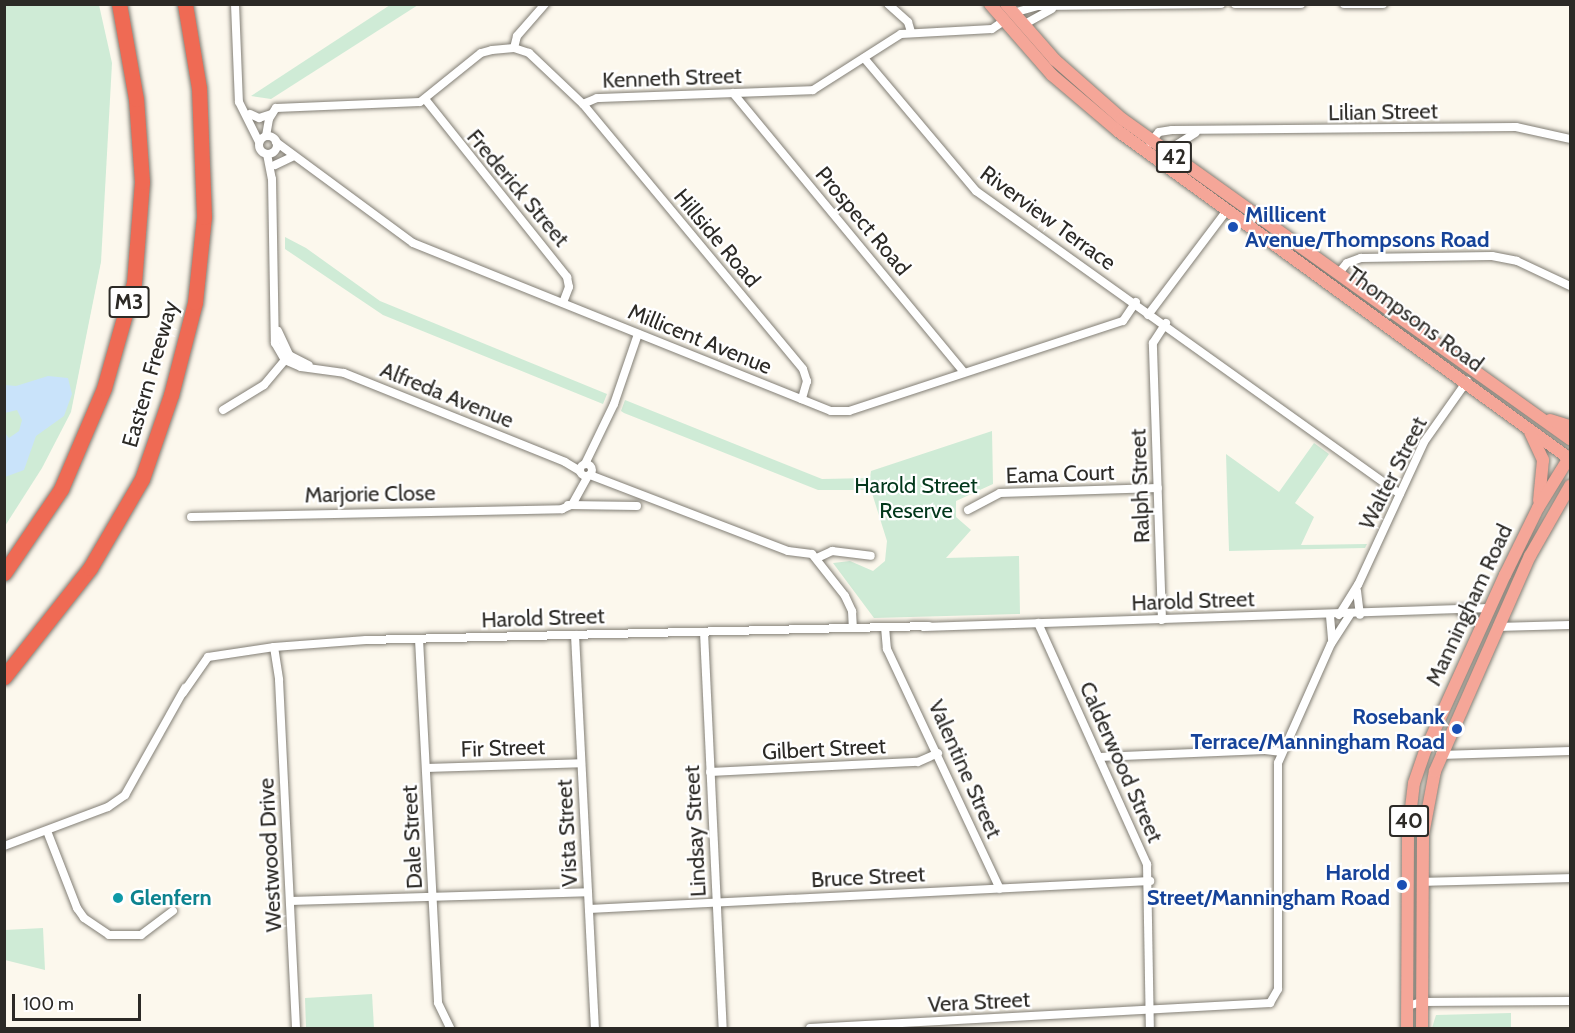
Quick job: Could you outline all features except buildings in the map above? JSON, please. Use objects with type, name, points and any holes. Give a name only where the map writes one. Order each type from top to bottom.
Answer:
[{"type":"highway","name":"Eastern Freeway","points":[[4,573],[61,489],[104,388],[134,283],[142,182],[136,99],[119,4]]},
{"type":"highway","name":"Eastern Freeway","points":[[4,677],[90,568],[142,479],[171,395],[195,302],[204,217],[199,88],[185,4]]},
{"type":"main road","name":"Thompsons Road","points":[[990,4],[1008,13],[1068,90],[1151,156],[1227,204],[1570,440]]},
{"type":"main road","points":[[1008,13],[1023,25]]},
{"type":"main road","name":"Thompsons Road","points":[[1023,25],[1078,83],[1167,152],[1227,204]]},
{"type":"main road","name":"Thompsons Road","points":[[1334,279],[1570,458]]},
{"type":"main road","points":[[1535,415],[1570,426]]},
{"type":"main road","points":[[1528,428],[1543,460],[1538,508]]},
{"type":"main road","name":"Manningham Road","points":[[1407,1029],[1412,798],[1426,749],[1490,608],[1538,508],[1570,458]]},
{"type":"main road","name":"Manningham Road","points":[[1422,1022],[1422,882],[1426,809],[1440,755],[1497,627],[1570,486]]},
{"type":"street","points":[[235,4],[238,92],[241,107],[270,144]]},
{"type":"street","points":[[250,114],[260,118],[271,114],[276,108],[407,104],[424,99],[481,53],[514,48],[517,36],[545,4]]},
{"type":"street","points":[[888,4],[908,22],[911,32]]},
{"type":"street","name":"Kenneth Street","points":[[514,48],[534,57],[583,104],[597,98],[813,90],[897,36],[911,32],[992,29],[1008,13],[1031,7],[1052,9],[1221,4]]},
{"type":"street","points":[[1235,4],[1301,4]]},
{"type":"street","points":[[1344,4],[1383,4]]},
{"type":"street","points":[[1023,25],[1052,9]]},
{"type":"street","name":"Riverview Terrace","points":[[864,58],[969,184],[1134,305],[1150,314],[1400,494]]},
{"type":"street","points":[[238,92],[270,144],[275,165],[272,179]]},
{"type":"street","name":"Prospect Road","points":[[734,93],[964,372]]},
{"type":"street","name":"Frederick Street","points":[[424,99],[567,277],[569,288],[563,303]]},
{"type":"street","name":"Hillside Road","points":[[583,104],[803,369],[807,381],[802,399]]},
{"type":"street","points":[[270,144],[275,117],[292,108]]},
{"type":"street","points":[[223,410],[264,385],[287,357],[281,344],[276,321],[271,114]]},
{"type":"street","name":"Lilian Street","points":[[1151,140],[1165,131],[1194,133],[1516,128],[1570,139]]},
{"type":"street","points":[[1151,140],[1151,156],[1167,152],[1194,133]]},
{"type":"street","name":"Millicent Avenue","points":[[270,144],[294,158],[413,243],[831,411],[844,412],[1114,322],[1134,305]]},
{"type":"street","points":[[275,165],[294,158]]},
{"type":"street","points":[[1150,314],[1227,204]]},
{"type":"street","points":[[1334,279],[1347,263],[1361,258],[1492,255],[1517,261],[1570,286]]},
{"type":"street","name":"Ralph Street","points":[[1162,620],[1155,352],[1164,326]]},
{"type":"street","points":[[572,504],[641,335]]},
{"type":"street","name":"Alfreda Avenue","points":[[287,357],[314,367],[344,373],[788,551],[817,558],[832,551],[871,556]]},
{"type":"street","name":"Walter Street","points":[[1334,615],[1358,585],[1424,442],[1467,381]]},
{"type":"street","name":"Eama Court","points":[[968,510],[1000,493],[1158,488]]},
{"type":"street","name":"Marjorie Close","points":[[191,517],[550,508],[572,504],[637,506]]},
{"type":"street","points":[[817,558],[845,596],[852,611],[853,628]]},
{"type":"street","name":"Walter Street","points":[[1358,585],[1356,604],[1360,615]]},
{"type":"street","name":"Harold Street","points":[[21,842],[108,807],[125,795],[183,693],[208,657],[251,649],[419,639],[1360,615],[1458,612],[1490,608]]},
{"type":"street","points":[[1458,612],[1470,615],[1481,628]]},
{"type":"street","points":[[1331,644],[1334,615]]},
{"type":"street","points":[[1150,1011],[1261,1006],[1275,998],[1278,769],[1282,752],[1331,644],[1350,615]]},
{"type":"street","name":"Calderwood Street","points":[[1038,623],[1146,860],[1150,881],[1150,1029]]},
{"type":"street","points":[[1497,627],[1570,625]]},
{"type":"street","name":"Valentine Street","points":[[885,627],[886,646],[1000,889]]},
{"type":"street","name":"Lindsay Street","points":[[704,632],[723,1029]]},
{"type":"street","name":"Vista Street","points":[[575,635],[595,1029]]},
{"type":"street","name":"Dale Street","points":[[419,639],[438,1002],[450,1029]]},
{"type":"street","name":"Westwood Drive","points":[[278,647],[296,1029]]},
{"type":"street","points":[[1099,757],[1265,750],[1282,752]]},
{"type":"street","points":[[1440,755],[1570,751]]},
{"type":"street","name":"Gilbert Street","points":[[710,772],[918,762],[938,753]]},
{"type":"street","name":"Fir Street","points":[[426,768],[581,763]]},
{"type":"street","points":[[47,831],[77,908],[109,935],[141,934],[173,911]]},
{"type":"street","points":[[4,846],[21,842]]},
{"type":"street","points":[[4,851],[21,842]]},
{"type":"street","points":[[1422,882],[1570,878]]},
{"type":"street","name":"Bruce Street","points":[[589,909],[1150,881]]},
{"type":"street","points":[[290,901],[588,892]]},
{"type":"street","points":[[1407,1006],[1422,1002],[1455,1004],[1570,1001]]},
{"type":"street","points":[[1422,1022],[1436,1008],[1455,1004]]},
{"type":"street","name":"Vera Street","points":[[810,1029],[1150,1011]]},
{"type":"green space","points":[[5,5],[99,5],[112,63],[101,262],[71,412],[42,468],[5,526]]},
{"type":"green space","points":[[390,5],[418,5],[271,99],[251,96]]},
{"type":"green space","points":[[285,237],[306,248],[380,301],[607,394],[603,404],[383,315],[285,249]]},
{"type":"green space","name":"Harold Street Reserve","points":[[625,400],[822,479],[870,478],[871,471],[992,431],[993,484],[956,501],[956,517],[971,530],[946,558],[1019,556],[1020,614],[874,618],[833,563],[850,561],[873,571],[885,561],[887,541],[871,490],[818,490],[624,413],[621,411]]},
{"type":"green space","points":[[1314,443],[1329,454],[1295,503],[1314,517],[1301,545],[1367,544],[1365,548],[1229,551],[1226,454],[1279,492]]},
{"type":"green space","points":[[43,928],[45,970],[5,960],[5,930]]},
{"type":"green space","points":[[372,994],[374,1028],[306,1028],[305,998]]},
{"type":"green space","points":[[1511,1013],[1511,1028],[1432,1028],[1436,1015]]},
{"type":"water","points":[[48,376],[68,378],[72,394],[64,416],[36,436],[24,470],[5,477],[5,433],[9,438],[19,431],[22,420],[17,410],[5,413],[5,385],[16,386]]},
{"type":"place","name":"Millicent Avenue/Thompsons Road","points":[[1233,227]]},
{"type":"place","name":"Rosebank Terrace/Manningham Road","points":[[1457,729]]},
{"type":"place","name":"Harold Street/Manningham Road","points":[[1402,885]]},
{"type":"place","name":"Glenfern","points":[[118,898]]}]
